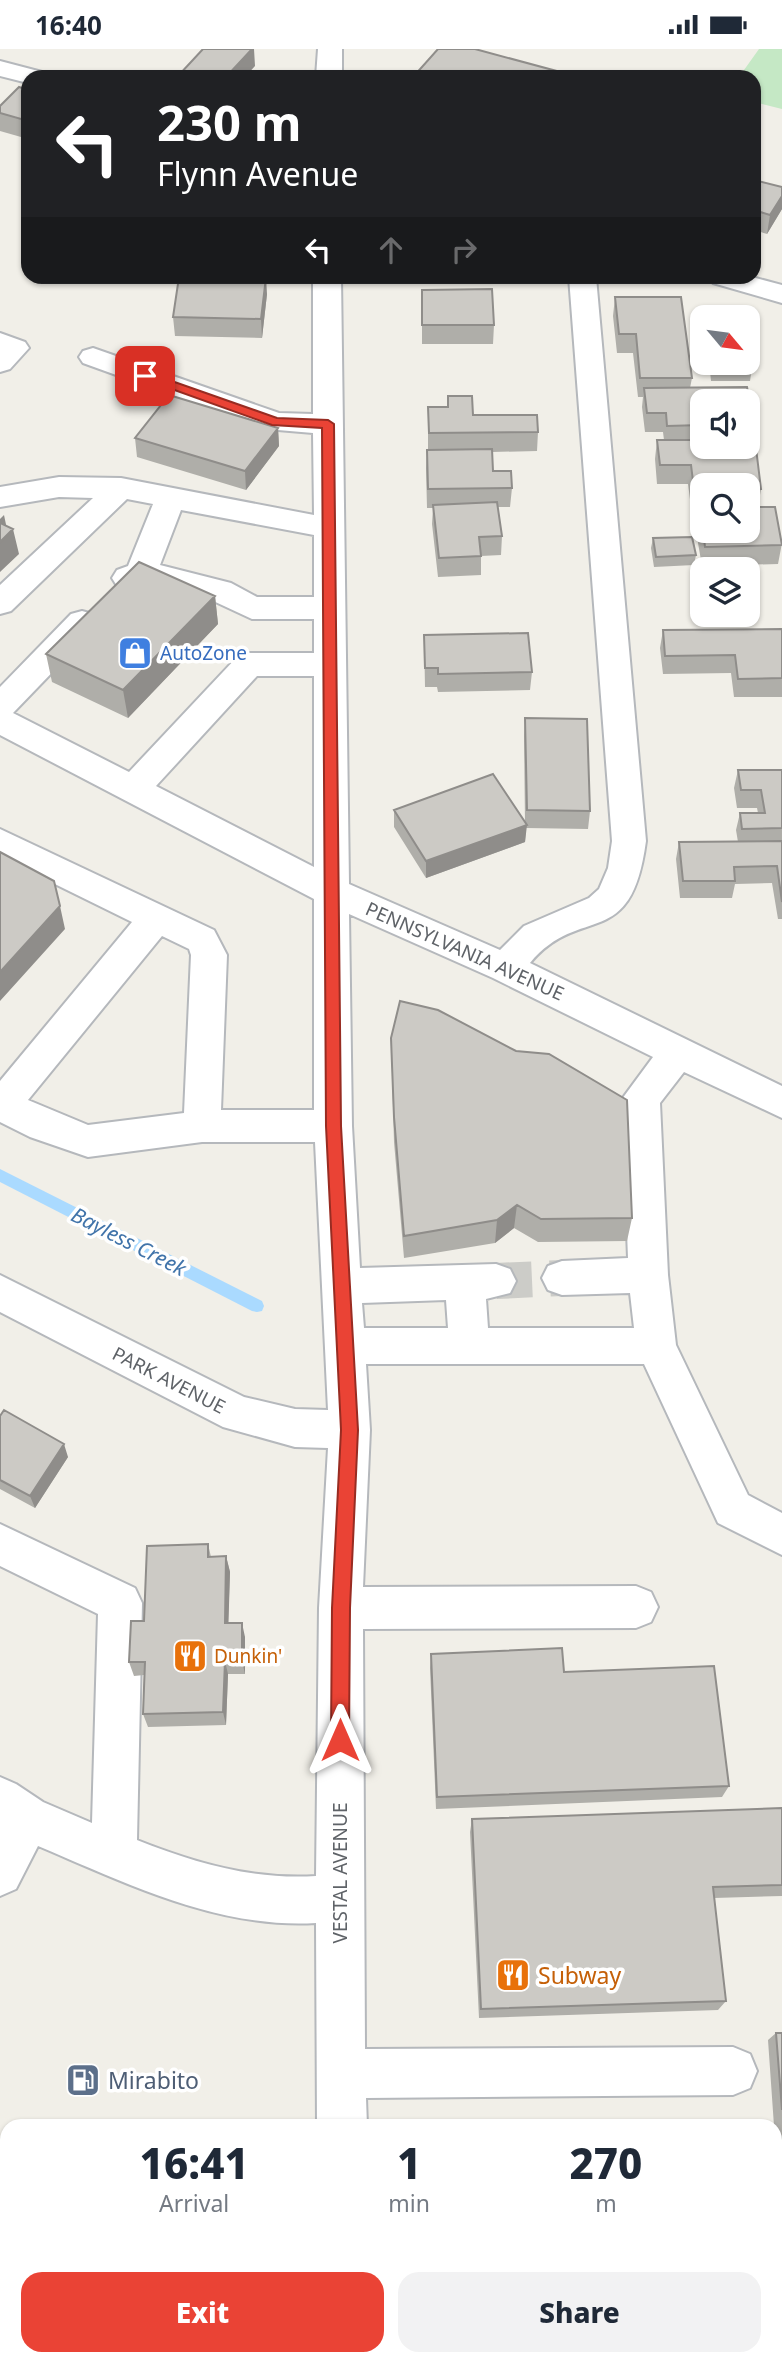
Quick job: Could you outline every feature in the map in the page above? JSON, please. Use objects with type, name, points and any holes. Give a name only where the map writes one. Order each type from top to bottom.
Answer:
[{"type":"street","points":[[329,70],[330,49]]},
{"type":"street","points":[[0,68],[21,74]]},
{"type":"street","name":"VESTAL AVENUE","points":[[327,284],[334,1126],[349,1430],[341,1608],[339,1898],[342,2119]]},
{"type":"street","points":[[506,968],[534,937],[600,911],[615,897],[624,877],[627,859],[629,841],[584,284]]},
{"type":"street","points":[[747,284],[782,294]]},
{"type":"street","points":[[0,342],[15,348],[0,363]]},
{"type":"street","points":[[93,357],[276,422],[328,424]]},
{"type":"street","points":[[0,497],[59,487],[121,488],[328,528]]},
{"type":"street","points":[[0,603],[121,488]]},
{"type":"street","points":[[141,573],[171,497]]},
{"type":"street","points":[[0,707],[124,579],[141,573],[166,576],[220,591],[252,608],[328,608]]},
{"type":"street","points":[[135,788],[249,664],[252,608]]},
{"type":"street","points":[[249,664],[329,665]]},
{"type":"street","name":"PENNSYLVANIA AVENUE","points":[[0,721],[135,788],[332,892],[506,968],[782,1103]]},
{"type":"street","points":[[0,842],[202,940],[209,955],[202,1126]]},
{"type":"street","points":[[156,918],[1,1104],[43,1126],[88,1141],[202,1126],[334,1126]]},
{"type":"street","points":[[678,1052],[640,1099],[648,1275],[656,1346],[733,1509],[782,1535]]},
{"type":"street","points":[[562,1278],[648,1275]]},
{"type":"street","points":[[342,1286],[481,1281],[469,1345]]},
{"type":"street","name":"PARK AVENUE","points":[[0,1292],[207,1401],[237,1414],[286,1427],[349,1430]]},
{"type":"street","points":[[346,1346],[656,1346]]},
{"type":"street","points":[[0,1544],[120,1603],[114,1854]]},
{"type":"street","points":[[341,1608],[636,1607]]},
{"type":"street","points":[[0,1873],[13,1809],[114,1854],[214,1888],[270,1900],[339,1898]]},
{"type":"street","points":[[342,2074],[733,2071]]},
{"type":"green space","points":[[759,49],[782,49],[782,109],[761,104],[761,70],[744,70]]},
{"type":"building","points":[[203,49],[252,49],[232,70],[184,70]]},
{"type":"building","points":[[438,49],[475,49],[553,70],[419,70]]},
{"type":"building","points":[[21,88],[21,119],[0,113],[0,106]]},
{"type":"building","points":[[761,182],[782,187],[782,196],[770,215],[761,212]]},
{"type":"building","points":[[178,284],[265,284],[261,319],[173,317]]},
{"type":"building","points":[[492,289],[494,325],[422,325],[422,290]]},
{"type":"building","points":[[615,297],[681,297],[692,378],[640,378],[636,334],[619,334]]},
{"type":"building","points":[[644,388],[747,389],[690,389],[690,425],[667,426],[666,413],[647,413]]},
{"type":"building","points":[[169,395],[278,428],[245,471],[135,438]]},
{"type":"building","points":[[448,396],[472,396],[473,415],[537,415],[538,432],[429,433],[428,407],[448,407]]},
{"type":"building","points":[[657,440],[690,440],[690,459],[757,459],[759,473],[692,473],[691,465],[660,465]]},
{"type":"building","points":[[492,449],[493,471],[511,471],[512,488],[428,489],[427,450]]},
{"type":"building","points":[[497,502],[502,536],[479,537],[481,556],[439,558],[433,505]]},
{"type":"building","points":[[760,507],[775,507],[782,545],[705,547],[705,543],[760,543]]},
{"type":"building","points":[[0,523],[13,529],[0,542]]},
{"type":"building","points":[[690,537],[696,555],[656,557],[653,538]]},
{"type":"building","points":[[139,562],[215,596],[123,690],[46,654]]},
{"type":"building","points":[[782,629],[782,678],[738,679],[735,655],[665,656],[663,630]]},
{"type":"building","points":[[528,633],[532,672],[438,674],[438,668],[425,668],[424,635]]},
{"type":"building","points":[[525,718],[587,719],[590,811],[527,810]]},
{"type":"building","points":[[738,770],[782,770],[782,828],[742,829],[740,813],[765,813],[761,790],[741,790]]},
{"type":"building","points":[[493,774],[527,825],[426,861],[394,810]]},
{"type":"building","points":[[782,841],[782,902],[777,866],[734,867],[735,881],[683,881],[679,842]]},
{"type":"building","points":[[0,852],[54,881],[60,906],[0,972]]},
{"type":"building","points":[[400,1001],[438,1010],[516,1051],[549,1054],[627,1100],[632,1218],[541,1219],[517,1205],[497,1220],[404,1236],[394,1117],[391,1038]]},
{"type":"building","points":[[4,1410],[64,1444],[30,1496],[0,1480],[0,1416]]},
{"type":"building","name":"Dunkin'","points":[[208,1544],[208,1557],[226,1556],[225,1623],[242,1623],[242,1661],[225,1661],[223,1712],[143,1714],[145,1662],[129,1662],[131,1621],[144,1621],[147,1546]]},
{"type":"building","points":[[562,1648],[564,1672],[714,1666],[729,1786],[437,1797],[431,1654]]},
{"type":"building","points":[[782,1808],[782,1885],[713,1887],[726,2001],[481,2009],[472,1819]]},
{"type":"building","points":[[776,2033],[782,2033],[782,2110]]},
{"type":"waterway","name":"Bayless Creek","points":[[0,1175],[257,1306]]},
{"type":"tunnel","points":[[496,1281],[562,1278]]},
{"type":"place","name":"AutoZone","points":[[135,653]]},
{"type":"place","name":"Dunkin'","points":[[190,1656]]},
{"type":"place","name":"Subway","points":[[513,1975]]},
{"type":"place","name":"Mirabito","points":[[83,2080]]},
{"type":"route","points":[[145,376],[276,422],[328,424],[334,1126],[349,1430],[341,1608],[340,1740]]}]
